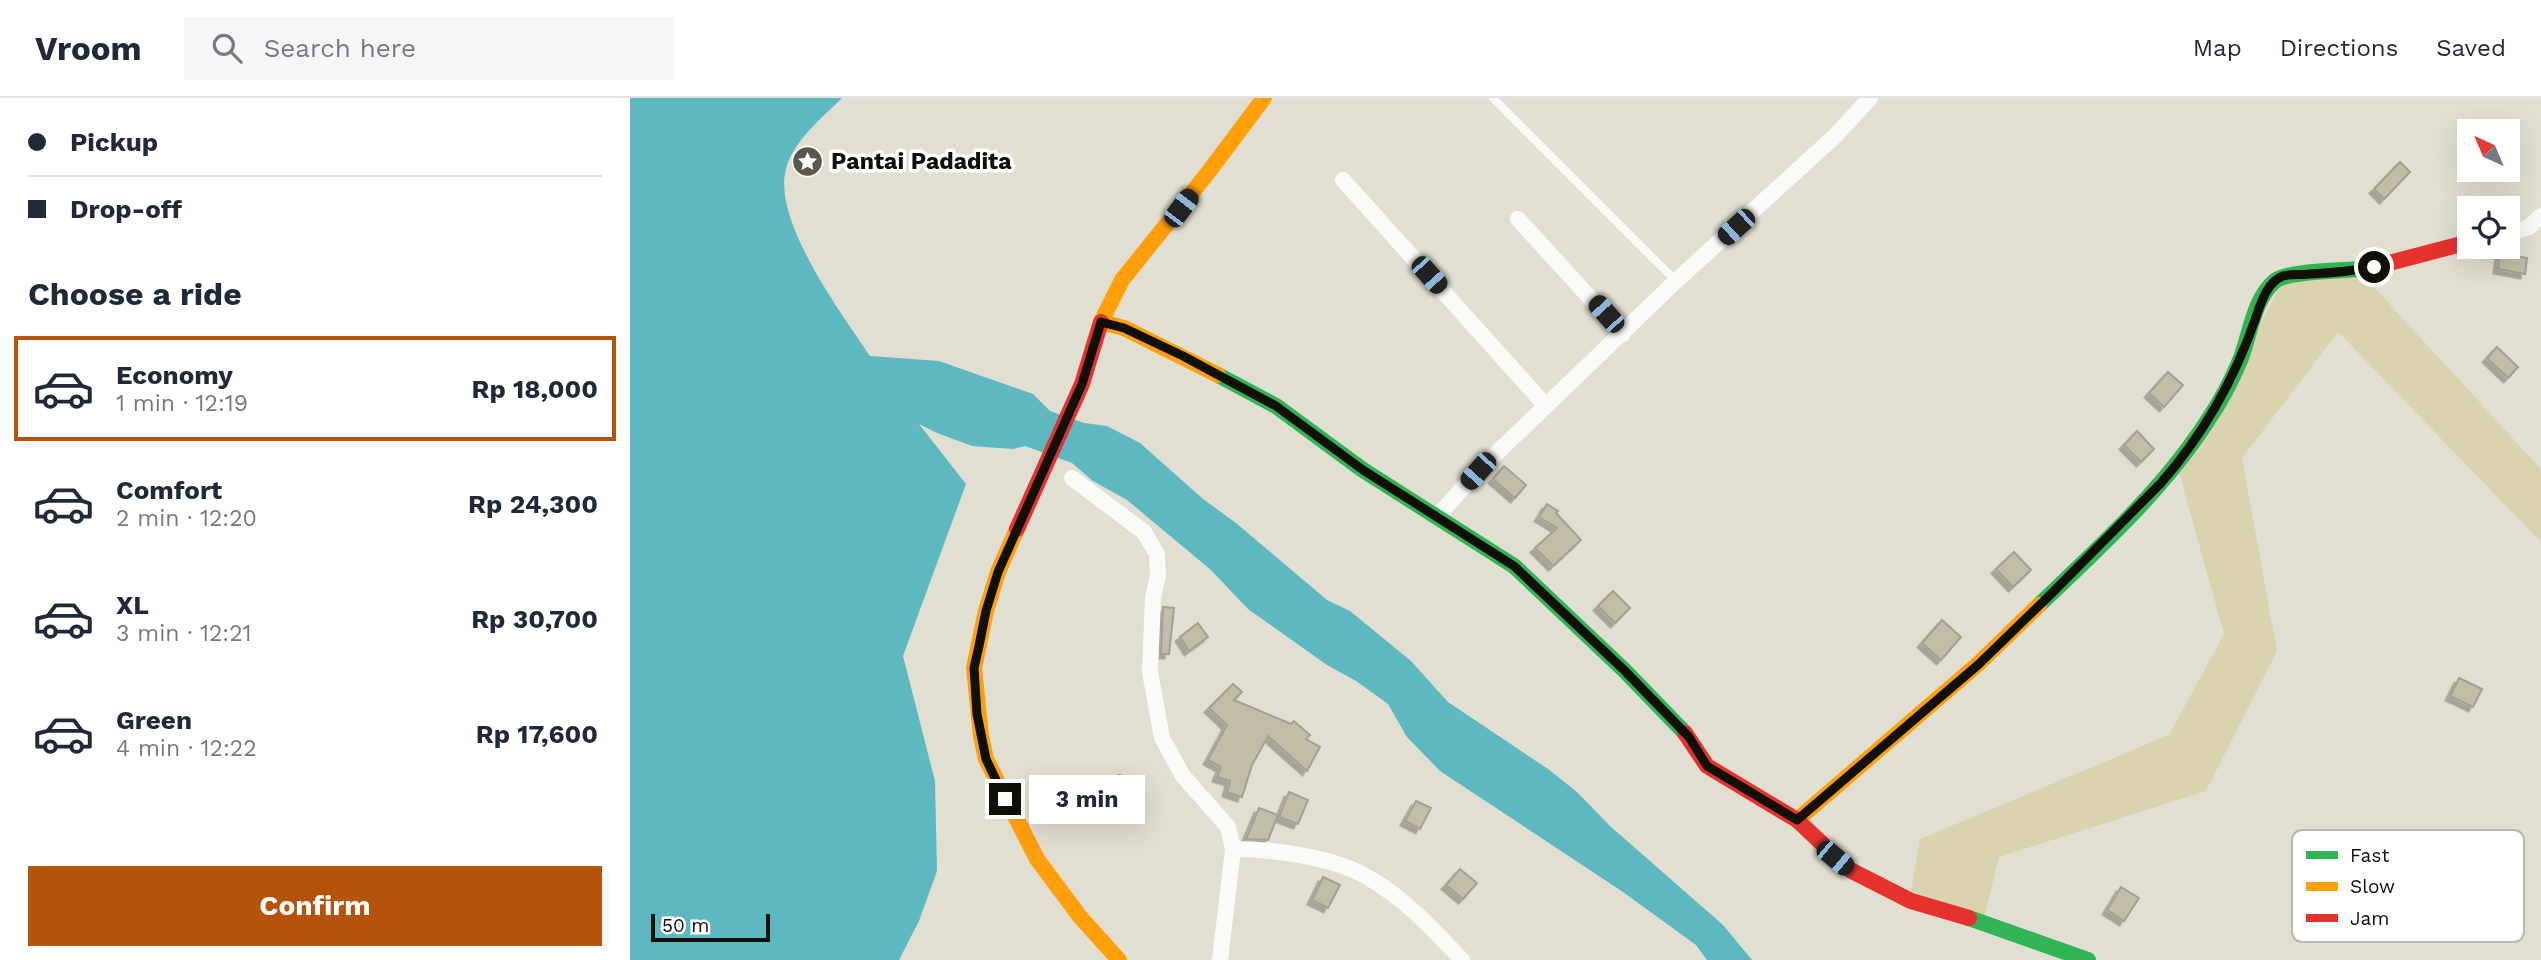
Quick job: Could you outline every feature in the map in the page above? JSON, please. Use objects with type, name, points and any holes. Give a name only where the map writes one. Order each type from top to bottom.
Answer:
[{"type":"street","points":[[1119,960],[1081,918],[1037,859],[996,782],[986,759],[981,736],[974,668],[986,611],[998,572],[1082,384],[1101,322],[1122,280],[1264,98]]},
{"type":"street","points":[[1438,516],[1478,471],[1676,281],[1835,136],[1870,98]]},
{"type":"street","points":[[1343,180],[1546,406]]},
{"type":"street","points":[[1518,219],[1623,334]]},
{"type":"street","points":[[2520,231],[2538,222]]},
{"type":"street","points":[[1797,820],[1979,664],[2161,483],[2176,466],[2224,395],[2244,352],[2264,295],[2272,284],[2282,276],[2354,271],[2457,245]]},
{"type":"street","points":[[1101,322],[1124,328],[1183,356],[1276,406],[1363,470],[1514,566],[1624,670],[1689,737],[1707,766],[1797,820],[1850,870],[1911,901],[2088,960]]},
{"type":"street","points":[[1072,478],[1144,532],[1157,554],[1158,575],[1153,598],[1150,671],[1162,738],[1183,776],[1228,827],[1233,849],[1220,960]]},
{"type":"street","points":[[1233,849],[1272,850],[1320,860],[1367,876],[1417,915],[1462,960]]},
{"type":"lane","points":[[1493,98],[1676,281]]},
{"type":"shaded area","points":[[2361,273],[2541,469],[2541,542],[2338,332],[2242,458],[2277,651],[2206,791],[1999,857],[1984,918],[1910,898],[1920,839],[2169,735],[2224,634],[2177,465],[2252,340],[2281,285]]},
{"type":"water","points":[[630,98],[842,98],[809,130],[795,149],[786,169],[784,190],[789,214],[812,266],[870,356],[939,361],[1033,394],[1050,411],[1084,423],[1107,426],[1140,443],[1203,499],[1236,523],[1327,600],[1350,611],[1411,661],[1448,702],[1548,769],[1577,792],[1610,826],[1723,925],[1752,960],[1707,960],[1696,945],[1623,892],[1440,771],[1407,737],[1388,704],[1248,609],[1211,570],[1127,500],[1093,481],[1072,463],[1025,446],[1013,449],[972,446],[919,424],[966,484],[903,656],[935,781],[937,871],[919,921],[899,960],[630,960]]},
{"type":"building","points":[[2400,162],[2410,172],[2384,199],[2374,189]]},
{"type":"building","points":[[2527,258],[2525,274],[2498,269],[2499,259]]},
{"type":"building","points":[[2497,347],[2518,367],[2508,378],[2487,358]]},
{"type":"building","points":[[2168,372],[2183,385],[2164,407],[2149,393]]},
{"type":"building","points":[[2137,431],[2154,449],[2141,462],[2124,445]]},
{"type":"building","points":[[1504,466],[1526,485],[1515,498],[1493,479]]},
{"type":"building","points":[[1547,504],[1558,511],[1556,513],[1581,540],[1553,566],[1535,548],[1557,528],[1539,517]]},
{"type":"building","points":[[2014,552],[2031,570],[2013,587],[1996,569]]},
{"type":"building","points":[[1613,591],[1630,608],[1615,623],[1598,606]]},
{"type":"building","points":[[1163,607],[1174,608],[1169,654],[1161,654]]},
{"type":"building","points":[[1942,620],[1961,637],[1941,660],[1922,643]]},
{"type":"building","points":[[1198,623],[1208,637],[1189,651],[1180,637]]},
{"type":"building","points":[[2459,678],[2482,689],[2473,707],[2450,696]]},
{"type":"building","points":[[1233,684],[1242,692],[1234,700],[1291,724],[1294,721],[1310,735],[1306,739],[1320,747],[1307,771],[1268,736],[1252,765],[1242,797],[1227,792],[1230,781],[1217,777],[1221,767],[1208,760],[1227,725],[1209,708]]},
{"type":"building","points":[[1119,775],[1132,778],[1128,796],[1115,793]]},
{"type":"building","points":[[1289,792],[1308,800],[1298,824],[1279,817]]},
{"type":"building","points":[[1416,801],[1431,808],[1420,829],[1405,821]]},
{"type":"building","points":[[1259,808],[1278,815],[1268,840],[1246,839]]},
{"type":"building","points":[[1460,869],[1477,883],[1463,899],[1446,885]]},
{"type":"building","points":[[1323,877],[1340,885],[1328,908],[1312,900]]},
{"type":"building","points":[[2121,887],[2139,898],[2124,921],[2107,910]]},
{"type":"traffic: fast","points":[[2039,605],[2151,494],[2190,446],[2230,382],[2241,358],[2257,307],[2268,288],[2282,277],[2370,268]]},
{"type":"traffic: fast","points":[[1218,375],[1276,406],[1363,470],[1514,566],[1624,670],[1685,733]]},
{"type":"traffic: fast","points":[[1969,918],[2088,960]]},
{"type":"traffic: slow","points":[[1218,375],[1124,328],[1101,322],[1122,280],[1264,98]]},
{"type":"traffic: slow","points":[[1017,529],[998,572],[986,611],[974,668],[986,759],[1037,859],[1081,918],[1119,960]]},
{"type":"traffic: slow","points":[[1797,820],[1978,664],[2039,605]]},
{"type":"traffic: jam","points":[[2370,268],[2457,245]]},
{"type":"traffic: jam","points":[[1017,529],[1082,384],[1101,322]]},
{"type":"traffic: jam","points":[[1685,733],[1707,766],[1797,820],[1850,870],[1911,901],[1969,918]]},
{"type":"place","name":"Pantai Padadita","points":[[808,161]]},
{"type":"route","points":[[1005,799],[986,759],[977,714],[974,668],[986,611],[998,572],[1082,384],[1101,322],[1124,328],[1183,356],[1276,406],[1363,470],[1514,566],[1624,670],[1689,737],[1707,766],[1797,820],[1979,664],[2161,483],[2176,466],[2224,395],[2244,352],[2264,295],[2272,284],[2282,276],[2374,267]]}]
